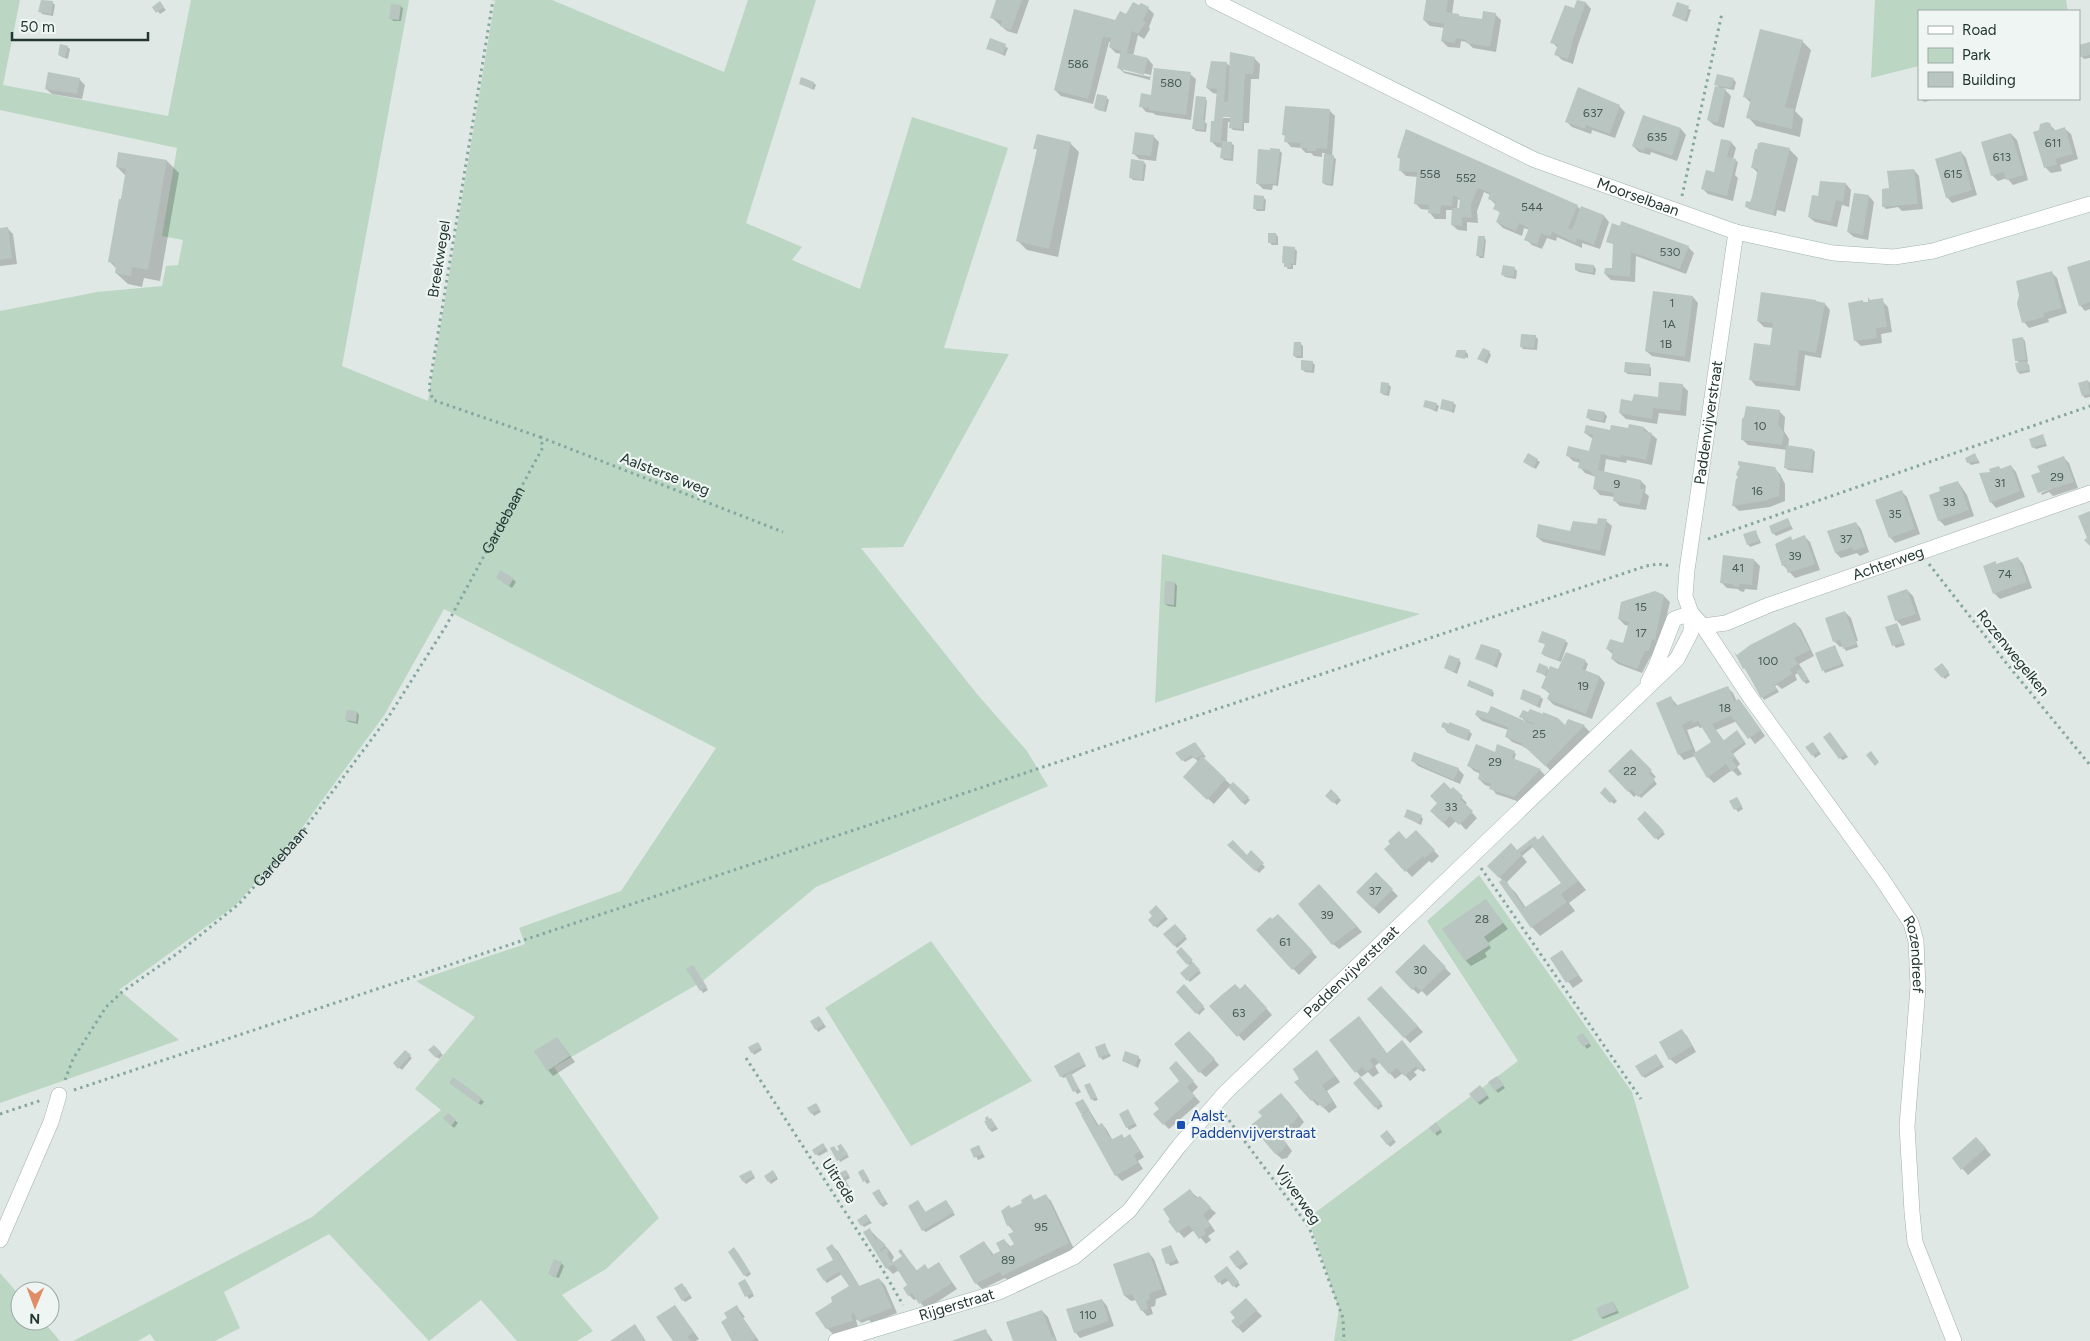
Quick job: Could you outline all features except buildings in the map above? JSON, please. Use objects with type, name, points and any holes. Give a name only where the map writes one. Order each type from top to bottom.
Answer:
[{"type":"street","name":"Moorselbaan","points":[[1213,0],[1535,160],[1736,232],[1833,253],[1894,257],[1933,251],[2090,204]]},
{"type":"street","name":"Paddenvijverstraat","points":[[1074,1257],[1129,1211],[1215,1103],[1640,696],[1656,666],[1674,619],[1691,613],[1685,596],[1687,570],[1736,232]]},
{"type":"street","name":"Achterweg","points":[[1704,626],[1726,623],[1769,605],[2090,493]]},
{"type":"street","points":[[1691,613],[1704,626]]},
{"type":"street","name":"Rozendreef","points":[[1704,626],[1750,697],[1882,879],[1911,923],[1916,940],[1918,987],[1907,1126],[1915,1242],[1954,1341]]},
{"type":"street","points":[[0,1240],[52,1122],[59,1095]]},
{"type":"street","name":"Rijgerstraat","points":[[836,1341],[999,1292],[1074,1257]]},
{"type":"path","name":"Breekwegel","points":[[493,0],[429,388],[433,400],[446,406],[540,437]]},
{"type":"path","points":[[1678,211],[1722,13]]},
{"type":"path","points":[[1691,538],[1708,539],[2090,406]]},
{"type":"path","name":"Gardebaan","points":[[59,1095],[73,1059],[106,1007],[122,992],[178,952],[239,904],[303,831],[389,716],[446,626],[543,447],[540,437]]},
{"type":"path","name":"Aalsterse weg","points":[[540,437],[783,532]]},
{"type":"path","name":"Rozenwegelken","points":[[1921,553],[2007,664],[2090,765]]},
{"type":"path","points":[[0,1114],[1646,566],[1658,564],[1687,570]]},
{"type":"path","points":[[1473,856],[1641,1099]]},
{"type":"path","name":"Uitrede","points":[[746,1058],[884,1272],[911,1319]]},
{"type":"path","name":"Vijverweg","points":[[1215,1103],[1309,1227],[1343,1318],[1344,1341]]},
{"type":"green space","points":[[0,0],[20,0],[3,85],[168,116],[191,0],[409,0],[342,366],[428,401],[495,0],[552,0],[724,72],[748,0],[816,0],[746,223],[802,247],[792,260],[860,289],[912,117],[1008,148],[944,348],[1009,354],[903,547],[861,548],[977,694],[1027,751],[1048,786],[816,887],[703,981],[554,1067],[659,1218],[606,1269],[562,1295],[593,1331],[577,1341],[517,1341],[481,1300],[429,1341],[329,1234],[224,1292],[240,1328],[215,1341],[155,1341],[150,1334],[138,1341],[73,1341],[312,1217],[441,1110],[415,1089],[475,1017],[416,981],[525,944],[519,928],[621,891],[716,748],[444,609],[385,714],[302,828],[236,905],[119,990],[179,1040],[0,1103],[0,311],[97,292],[162,286],[166,266],[178,265],[183,240],[162,236],[177,148],[0,110]]},
{"type":"green space","points":[[1875,0],[2066,0],[2068,10],[1918,10],[1918,66],[1871,78]]},
{"type":"green space","points":[[1162,554],[1420,614],[1155,703]]},
{"type":"green space","points":[[1479,875],[1632,1092],[1689,1288],[1571,1341],[1334,1341],[1339,1309],[1308,1218],[1518,1061],[1427,921]]},
{"type":"green space","points":[[931,941],[1032,1081],[911,1146],[825,1008]]},
{"type":"green space","points":[[0,1273],[10,1284],[10,1331],[52,1331],[60,1341],[0,1341]]},
{"type":"place","name":"Aalst Paddenvijverstraat","points":[[1181,1125]]}]
